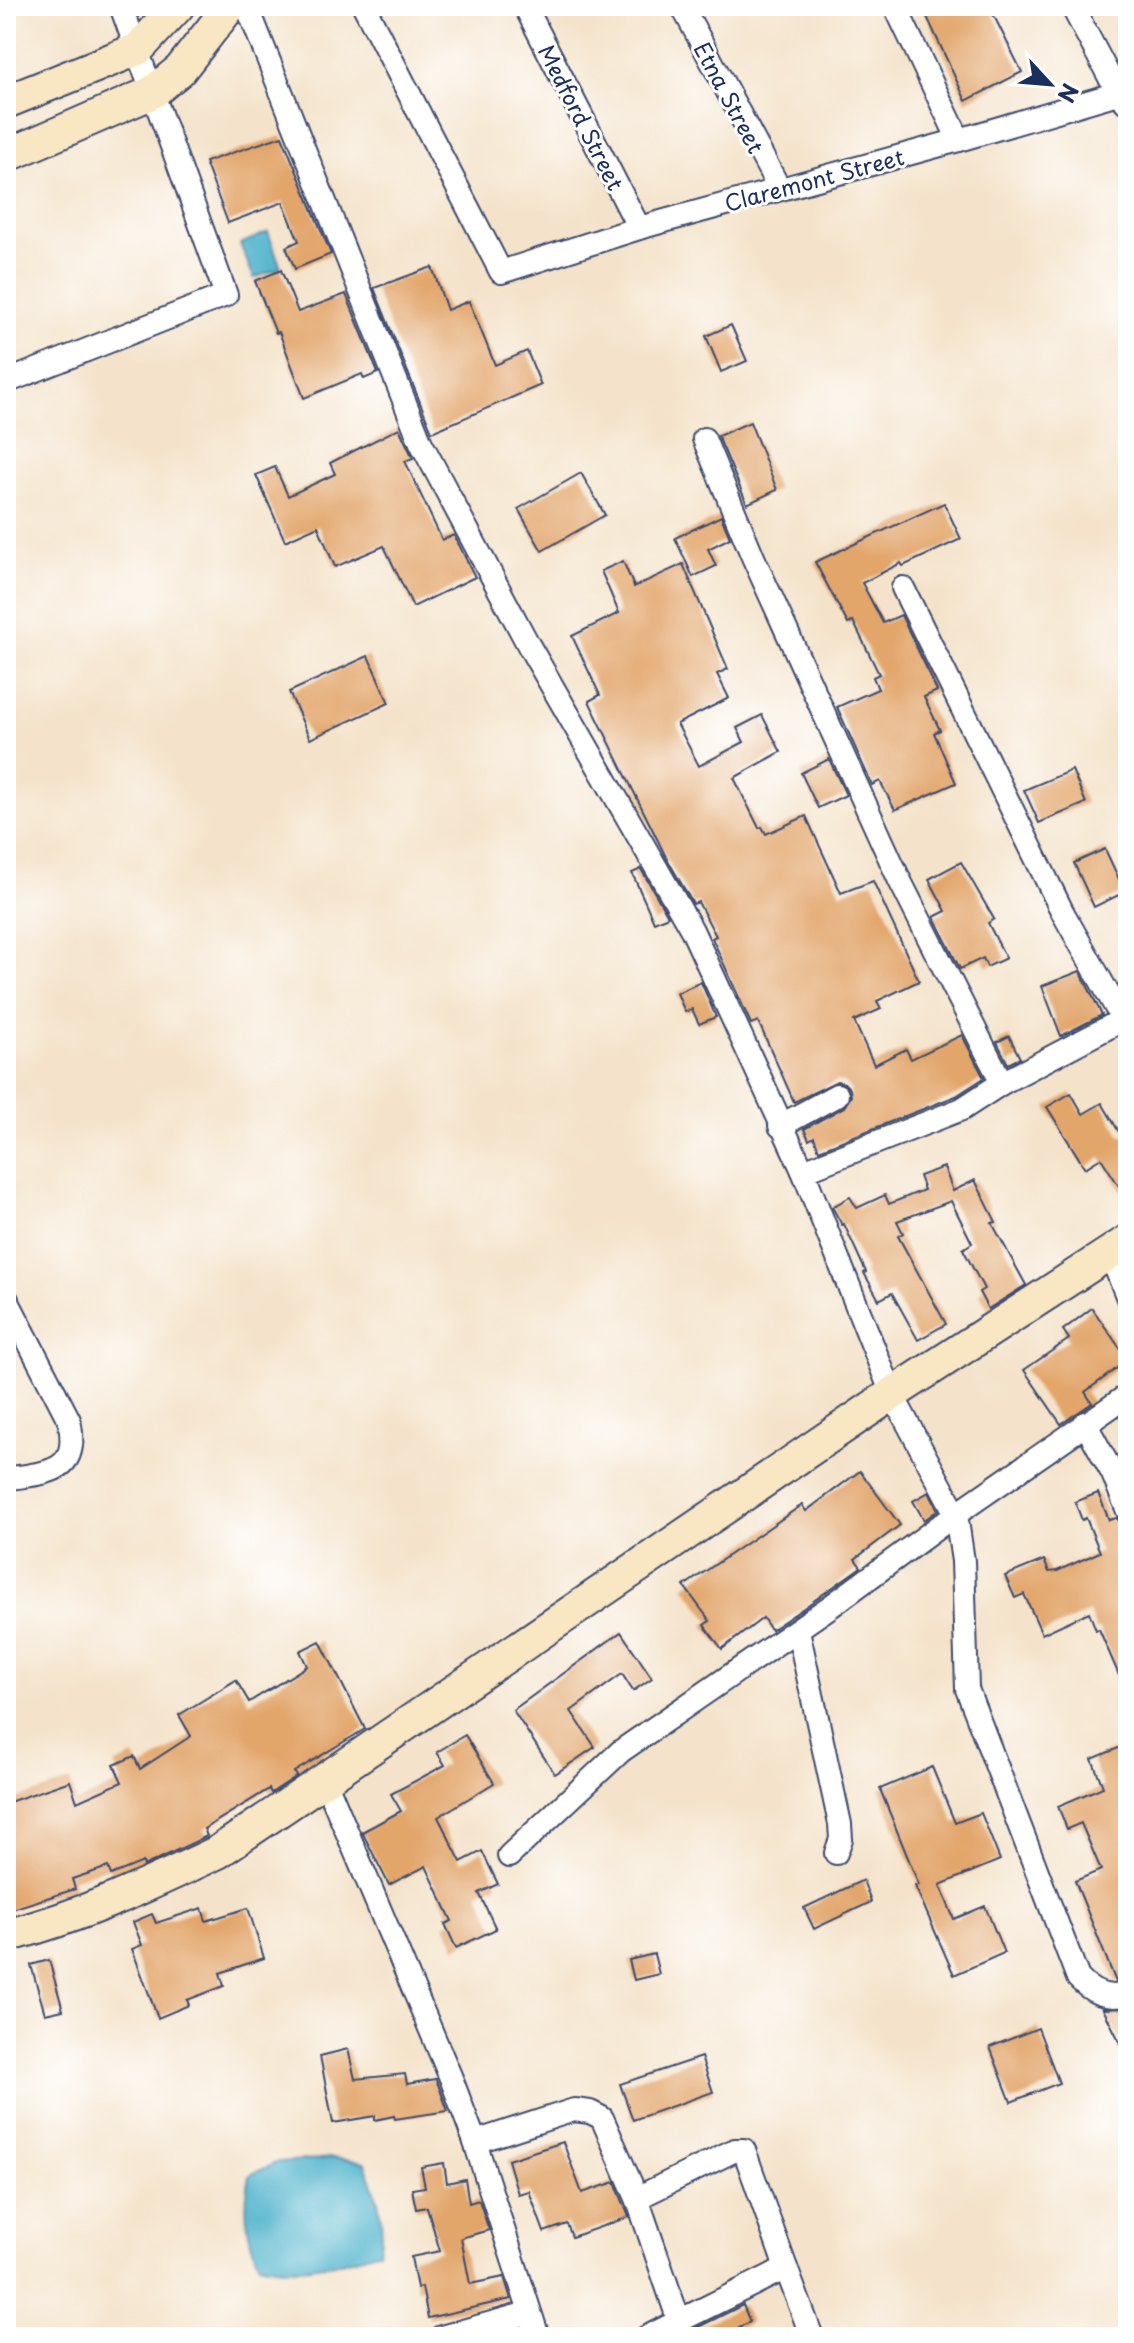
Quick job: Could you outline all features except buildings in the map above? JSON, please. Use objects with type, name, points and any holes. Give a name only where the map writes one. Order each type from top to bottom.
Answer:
[{"type":"street","points":[[6,382],[226,295],[121,6]]},
{"type":"street","points":[[6,102],[138,49],[178,6]]},
{"type":"street","points":[[6,156],[153,92],[180,70],[230,6]]},
{"type":"street","points":[[247,6],[421,443],[529,646],[692,930],[803,1171],[892,1394],[956,1514],[963,1561],[967,1689],[1078,1978],[1090,1991],[1120,1997],[1128,1993]]},
{"type":"street","name":"Claremont Street","points":[[364,6],[501,272],[779,188],[1125,96]]},
{"type":"street","name":"Medford Street","points":[[525,6],[639,228]]},
{"type":"street","name":"Etna Street","points":[[682,6],[779,188]]},
{"type":"street","points":[[895,6],[959,140]]},
{"type":"street","points":[[1072,6],[1125,96]]},
{"type":"street","points":[[704,439],[753,557],[900,881],[1002,1083]]},
{"type":"street","points":[[803,1171],[962,1109],[1002,1083],[1125,1019],[1063,913],[903,588]]},
{"type":"street","points":[[780,1126],[837,1095]]},
{"type":"street","points":[[6,1936],[75,1915],[136,1891],[218,1852],[892,1394],[1119,1247],[1128,1298]]},
{"type":"street","points":[[6,1298],[69,1420],[73,1439],[70,1456],[58,1470],[6,1479]]},
{"type":"street","points":[[509,1856],[621,1751],[798,1630],[956,1514],[1128,1395]]},
{"type":"street","points":[[1085,1423],[1113,1474],[1128,1511]]},
{"type":"street","points":[[798,1630],[840,1824],[841,1839],[836,1853]]},
{"type":"street","points":[[325,1780],[451,2078],[538,2337]]},
{"type":"street","points":[[475,2142],[574,2110],[590,2112],[602,2118],[637,2198],[679,2321]]},
{"type":"street","points":[[637,2198],[735,2150],[744,2150],[812,2337]]},
{"type":"street","points":[[647,2337],[786,2268]]},
{"type":"street","points":[[441,2337],[528,2313]]},
{"type":"water","points":[[268,232],[281,268],[254,278],[240,244]]},
{"type":"water","points":[[333,2158],[365,2163],[381,2217],[379,2251],[350,2260],[304,2267],[259,2264],[247,2220],[250,2175],[278,2162]]}]
